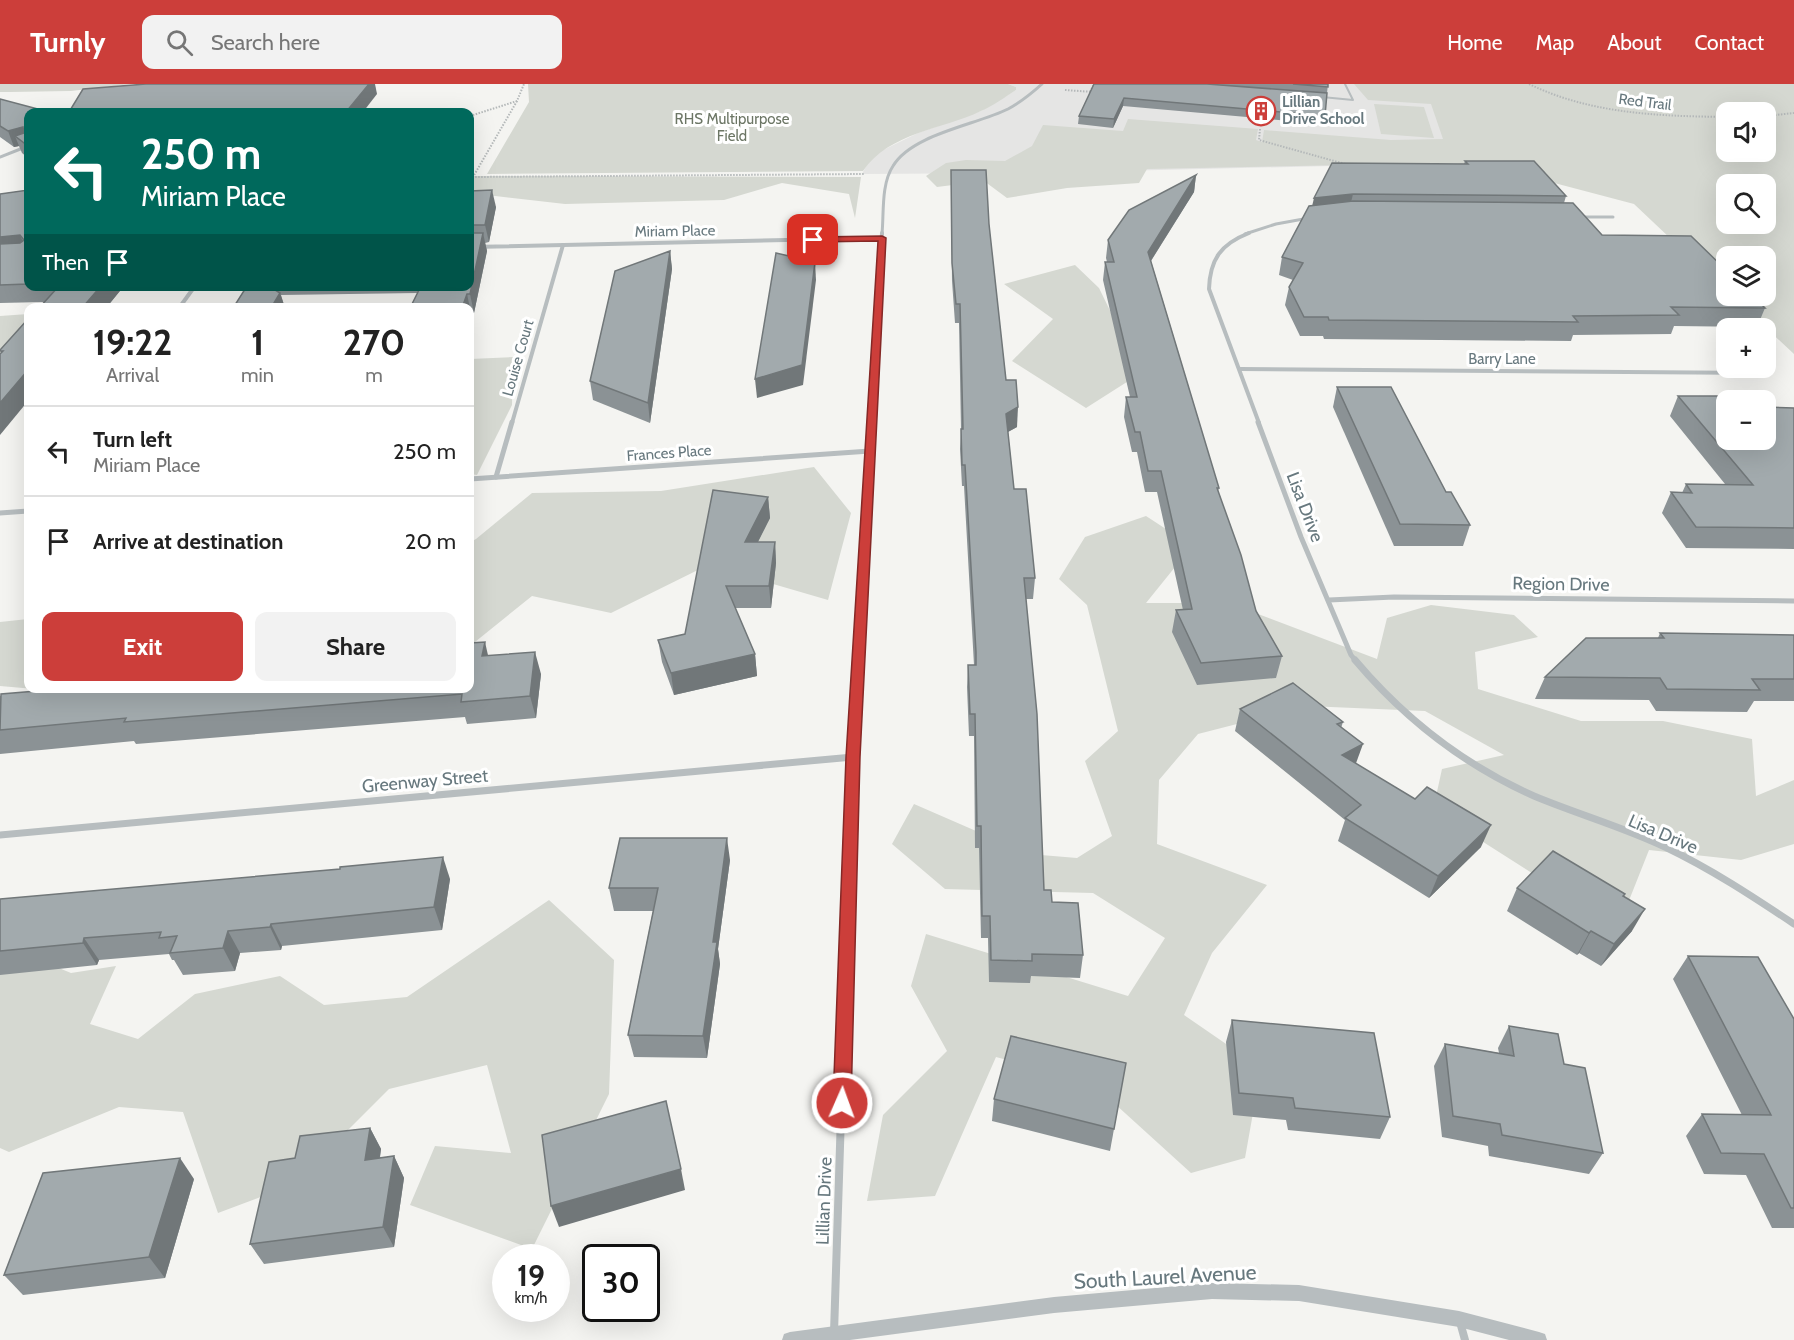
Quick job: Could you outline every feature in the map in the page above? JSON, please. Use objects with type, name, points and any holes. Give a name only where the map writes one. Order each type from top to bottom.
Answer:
[{"type":"street","points":[[1032,84],[1042,85]]},
{"type":"street","name":"Lillian Drive","points":[[834,1334],[853,757],[882,238],[889,174],[899,156],[926,141],[991,118],[1030,96],[1042,85]]},
{"type":"street","points":[[0,157],[24,148]]},
{"type":"street","name":"Lisa Drive","points":[[1318,217],[1258,229],[1231,242],[1213,259],[1209,271],[1209,290],[1301,537],[1351,655],[1380,690],[1429,734],[1472,763],[1533,795],[1663,846],[1724,877],[1794,924]]},
{"type":"street","points":[[1566,217],[1613,217]]},
{"type":"street","name":"Miriam Place","points":[[474,247],[882,238]]},
{"type":"street","name":"Louise Court","points":[[496,477],[563,245]]},
{"type":"street","name":"Barry Lane","points":[[1240,369],[1716,373]]},
{"type":"street","name":"Frances Place","points":[[474,479],[870,451]]},
{"type":"street","points":[[0,513],[24,510]]},
{"type":"street","name":"Region Drive","points":[[1329,600],[1394,597],[1794,601]]},
{"type":"street","name":"Greenway Street","points":[[0,835],[853,757]]},
{"type":"street","name":"South Laurel Avenue","points":[[790,1340],[1054,1305],[1212,1291],[1299,1293],[1459,1319],[1539,1340]]},
{"type":"street","points":[[1459,1319],[1465,1340]]},
{"type":"lane","points":[[1318,97],[1353,100],[1345,84]]},
{"type":"path","points":[[474,175],[517,101],[524,84]]},
{"type":"path","points":[[1055,89],[1092,92],[1094,84]]},
{"type":"path","name":"Red Trail","points":[[1529,84],[1557,96],[1651,116],[1716,117]]},
{"type":"path","points":[[474,115],[517,101]]},
{"type":"path","points":[[1776,115],[1794,113]]},
{"type":"path","points":[[1260,129],[1259,140],[1346,164]]},
{"type":"path","points":[[474,177],[867,174]]},
{"type":"shaded area","points":[[1008,84],[1443,84],[1454,163],[1035,173],[862,174],[869,161],[881,151],[918,133],[981,111],[1016,90],[1016,87]]},
{"type":"green space","points":[[0,84],[131,84],[71,91],[0,92]]},
{"type":"green space","name":"RHS Multipurpose Field","points":[[528,84],[1008,84],[1016,87],[1016,90],[981,111],[902,140],[874,158],[863,171],[487,174],[529,102]]},
{"type":"green space","points":[[1354,84],[1794,84],[1794,354],[1776,337],[1776,318],[1756,318],[1743,306],[1776,306],[1776,246],[1716,246],[1716,282],[1634,204],[1509,171],[1454,163],[1147,169],[1139,183],[1067,188],[1007,198],[984,181],[937,187],[926,176],[946,163],[966,160],[1005,161],[1032,146],[1043,125],[1123,131],[1128,119],[1258,129],[1256,140],[1262,142],[1264,130],[1391,140],[1443,139],[1431,104],[1368,100]]},
{"type":"green space","points":[[1374,104],[1424,107],[1434,138],[1381,134]]},
{"type":"green space","points":[[474,176],[861,177],[855,218],[849,194],[782,183],[724,200],[565,204],[474,193]]},
{"type":"green space","points":[[1075,265],[1099,288],[1119,329],[1130,380],[1086,408],[1012,361],[1053,319],[1004,284]]},
{"type":"green space","points":[[24,314],[24,339],[0,364],[0,316]]},
{"type":"green space","points":[[513,357],[512,405],[477,475],[474,475],[474,359]]},
{"type":"green space","points":[[814,467],[851,513],[828,600],[708,565],[611,613],[532,596],[474,643],[474,540],[532,493],[661,491]]},
{"type":"green space","points":[[1146,516],[1192,546],[1146,603],[1229,603],[1377,659],[1387,618],[1431,605],[1514,615],[1538,637],[1475,652],[1478,689],[1581,721],[1663,721],[1752,739],[1756,796],[1794,780],[1794,844],[1741,860],[1649,850],[1628,903],[1535,875],[1433,810],[1442,769],[1504,755],[1425,711],[1307,706],[1198,734],[1159,780],[1157,844],[1267,885],[1212,953],[1184,1015],[1261,1068],[1245,1158],[1191,1173],[1093,1084],[996,1057],[935,1196],[867,1201],[883,1115],[947,1051],[911,986],[926,934],[1128,996],[1165,938],[1093,893],[945,889],[892,844],[914,804],[1029,854],[1077,858],[1112,836],[1085,761],[1118,731],[1087,605],[1059,579],[1085,537]]},
{"type":"green space","points":[[24,619],[24,688],[0,686],[0,622]]},
{"type":"green space","points":[[549,900],[614,960],[609,1094],[534,1244],[518,1244],[410,1205],[435,1146],[511,1153],[487,1065],[389,1089],[293,1185],[218,1213],[183,1112],[119,1107],[9,1152],[0,1148],[0,958],[25,954],[71,973],[116,966],[90,1024],[138,1039],[195,994],[280,976],[324,1005],[407,997]]},
{"type":"building","points":[[146,84],[369,84],[349,108],[71,108],[83,89]]},
{"type":"building","points":[[1094,84],[1207,84],[1327,93],[1325,116],[1124,98],[1114,119],[1079,116]]},
{"type":"building","points":[[1293,84],[1328,84],[1328,87]]},
{"type":"building","points":[[0,99],[34,108],[24,108],[24,133],[23,127],[8,131],[0,126]]},
{"type":"building","points":[[24,133],[24,143],[15,136]]},
{"type":"building","points":[[1465,161],[1534,161],[1566,196],[1353,194],[1314,198],[1332,163],[1468,164]]},
{"type":"building","points":[[951,170],[986,170],[989,224],[1006,380],[1016,380],[1018,407],[1006,414],[1014,489],[1026,489],[1035,578],[1024,578],[1037,714],[1044,890],[1051,890],[1052,902],[1078,903],[1083,955],[1032,954],[1032,961],[991,960],[990,916],[982,916],[981,826],[977,826],[975,714],[970,714],[968,665],[976,665],[976,652],[965,465],[962,465],[960,304],[956,304],[952,263]]},
{"type":"building","points":[[1196,175],[1148,252],[1219,488],[1217,488],[1241,555],[1256,611],[1282,656],[1201,663],[1176,610],[1192,609],[1161,471],[1148,471],[1140,432],[1135,432],[1126,397],[1137,397],[1105,262],[1114,262],[1108,240],[1129,210]]},
{"type":"building","points":[[492,190],[485,225],[474,225],[474,191]]},
{"type":"building","points":[[24,191],[24,240],[20,235],[0,237],[0,194]]},
{"type":"building","points":[[1353,201],[1573,203],[1602,235],[1691,236],[1716,260],[1716,306],[1763,306],[1765,308],[1671,307],[1679,315],[1573,316],[1578,322],[1329,320],[1328,317],[1304,317],[1289,287],[1303,263],[1282,257],[1309,206]]},
{"type":"building","points":[[474,233],[483,233],[474,275]]},
{"type":"building","points":[[24,240],[24,284],[0,285],[0,244],[20,243]]},
{"type":"building","points":[[670,251],[648,403],[590,381],[615,271]]},
{"type":"building","points":[[776,253],[815,262],[802,365],[755,379]]},
{"type":"building","points":[[54,291],[97,291],[86,303],[44,303]]},
{"type":"building","points":[[244,291],[277,291],[280,293],[274,303],[236,303]]},
{"type":"building","points":[[418,291],[471,291],[464,303],[412,303]]},
{"type":"building","points":[[24,323],[24,375],[0,403],[0,354],[3,351],[0,350]]},
{"type":"building","points":[[1337,387],[1391,387],[1446,492],[1451,492],[1470,525],[1400,524]]},
{"type":"building","points":[[1678,396],[1716,396],[1716,441]]},
{"type":"building","points":[[1776,407],[1794,408],[1794,528],[1696,527],[1671,492],[1692,493],[1686,484],[1753,485],[1724,450],[1776,450]]},
{"type":"building","points":[[713,490],[768,497],[745,542],[775,542],[769,586],[726,586],[755,654],[671,673],[658,640],[685,634]]},
{"type":"building","points":[[1660,633],[1794,635],[1794,679],[1752,679],[1760,690],[1667,689],[1660,678],[1545,677],[1586,638],[1664,638]]},
{"type":"building","points":[[485,642],[482,656],[535,652],[530,696],[461,702],[462,694],[124,722],[126,718],[0,730],[1,694],[24,692],[474,693],[474,643]]},
{"type":"building","points":[[1293,683],[1343,722],[1337,724],[1363,744],[1342,755],[1415,799],[1427,787],[1491,825],[1438,876],[1345,818],[1361,805],[1240,709]]},
{"type":"building","points":[[620,838],[727,838],[713,942],[717,942],[703,1036],[628,1035],[658,888],[609,888]]},
{"type":"building","points":[[1553,851],[1625,894],[1623,896],[1645,909],[1614,944],[1591,931],[1589,933],[1517,888]]},
{"type":"building","points":[[443,857],[434,907],[271,924],[270,927],[228,931],[223,948],[170,953],[177,936],[159,938],[161,932],[84,938],[83,943],[0,951],[0,899],[340,869],[340,867]]},
{"type":"building","points":[[1688,956],[1758,957],[1794,1019],[1794,1208],[1791,1208],[1764,1154],[1721,1153],[1702,1114],[1771,1115]]},
{"type":"building","points":[[1232,1020],[1374,1033],[1390,1117],[1295,1108],[1293,1098],[1239,1093]]},
{"type":"building","points":[[1509,1026],[1558,1034],[1564,1064],[1585,1068],[1603,1153],[1502,1135],[1500,1124],[1453,1116],[1445,1044],[1514,1056]]},
{"type":"building","points":[[1011,1036],[1126,1063],[1114,1129],[994,1099]]},
{"type":"building","points":[[666,1101],[681,1169],[551,1206],[542,1135]]},
{"type":"building","points":[[370,1128],[365,1160],[394,1156],[383,1227],[250,1244],[269,1162],[295,1158],[300,1136]]},
{"type":"building","points":[[180,1158],[149,1257],[4,1275],[43,1173]]},
{"type":"place","name":"Lillian Drive School","points":[[1261,111]]},
{"type":"route","points":[[813,240],[882,238],[853,757],[842,1103]]}]
